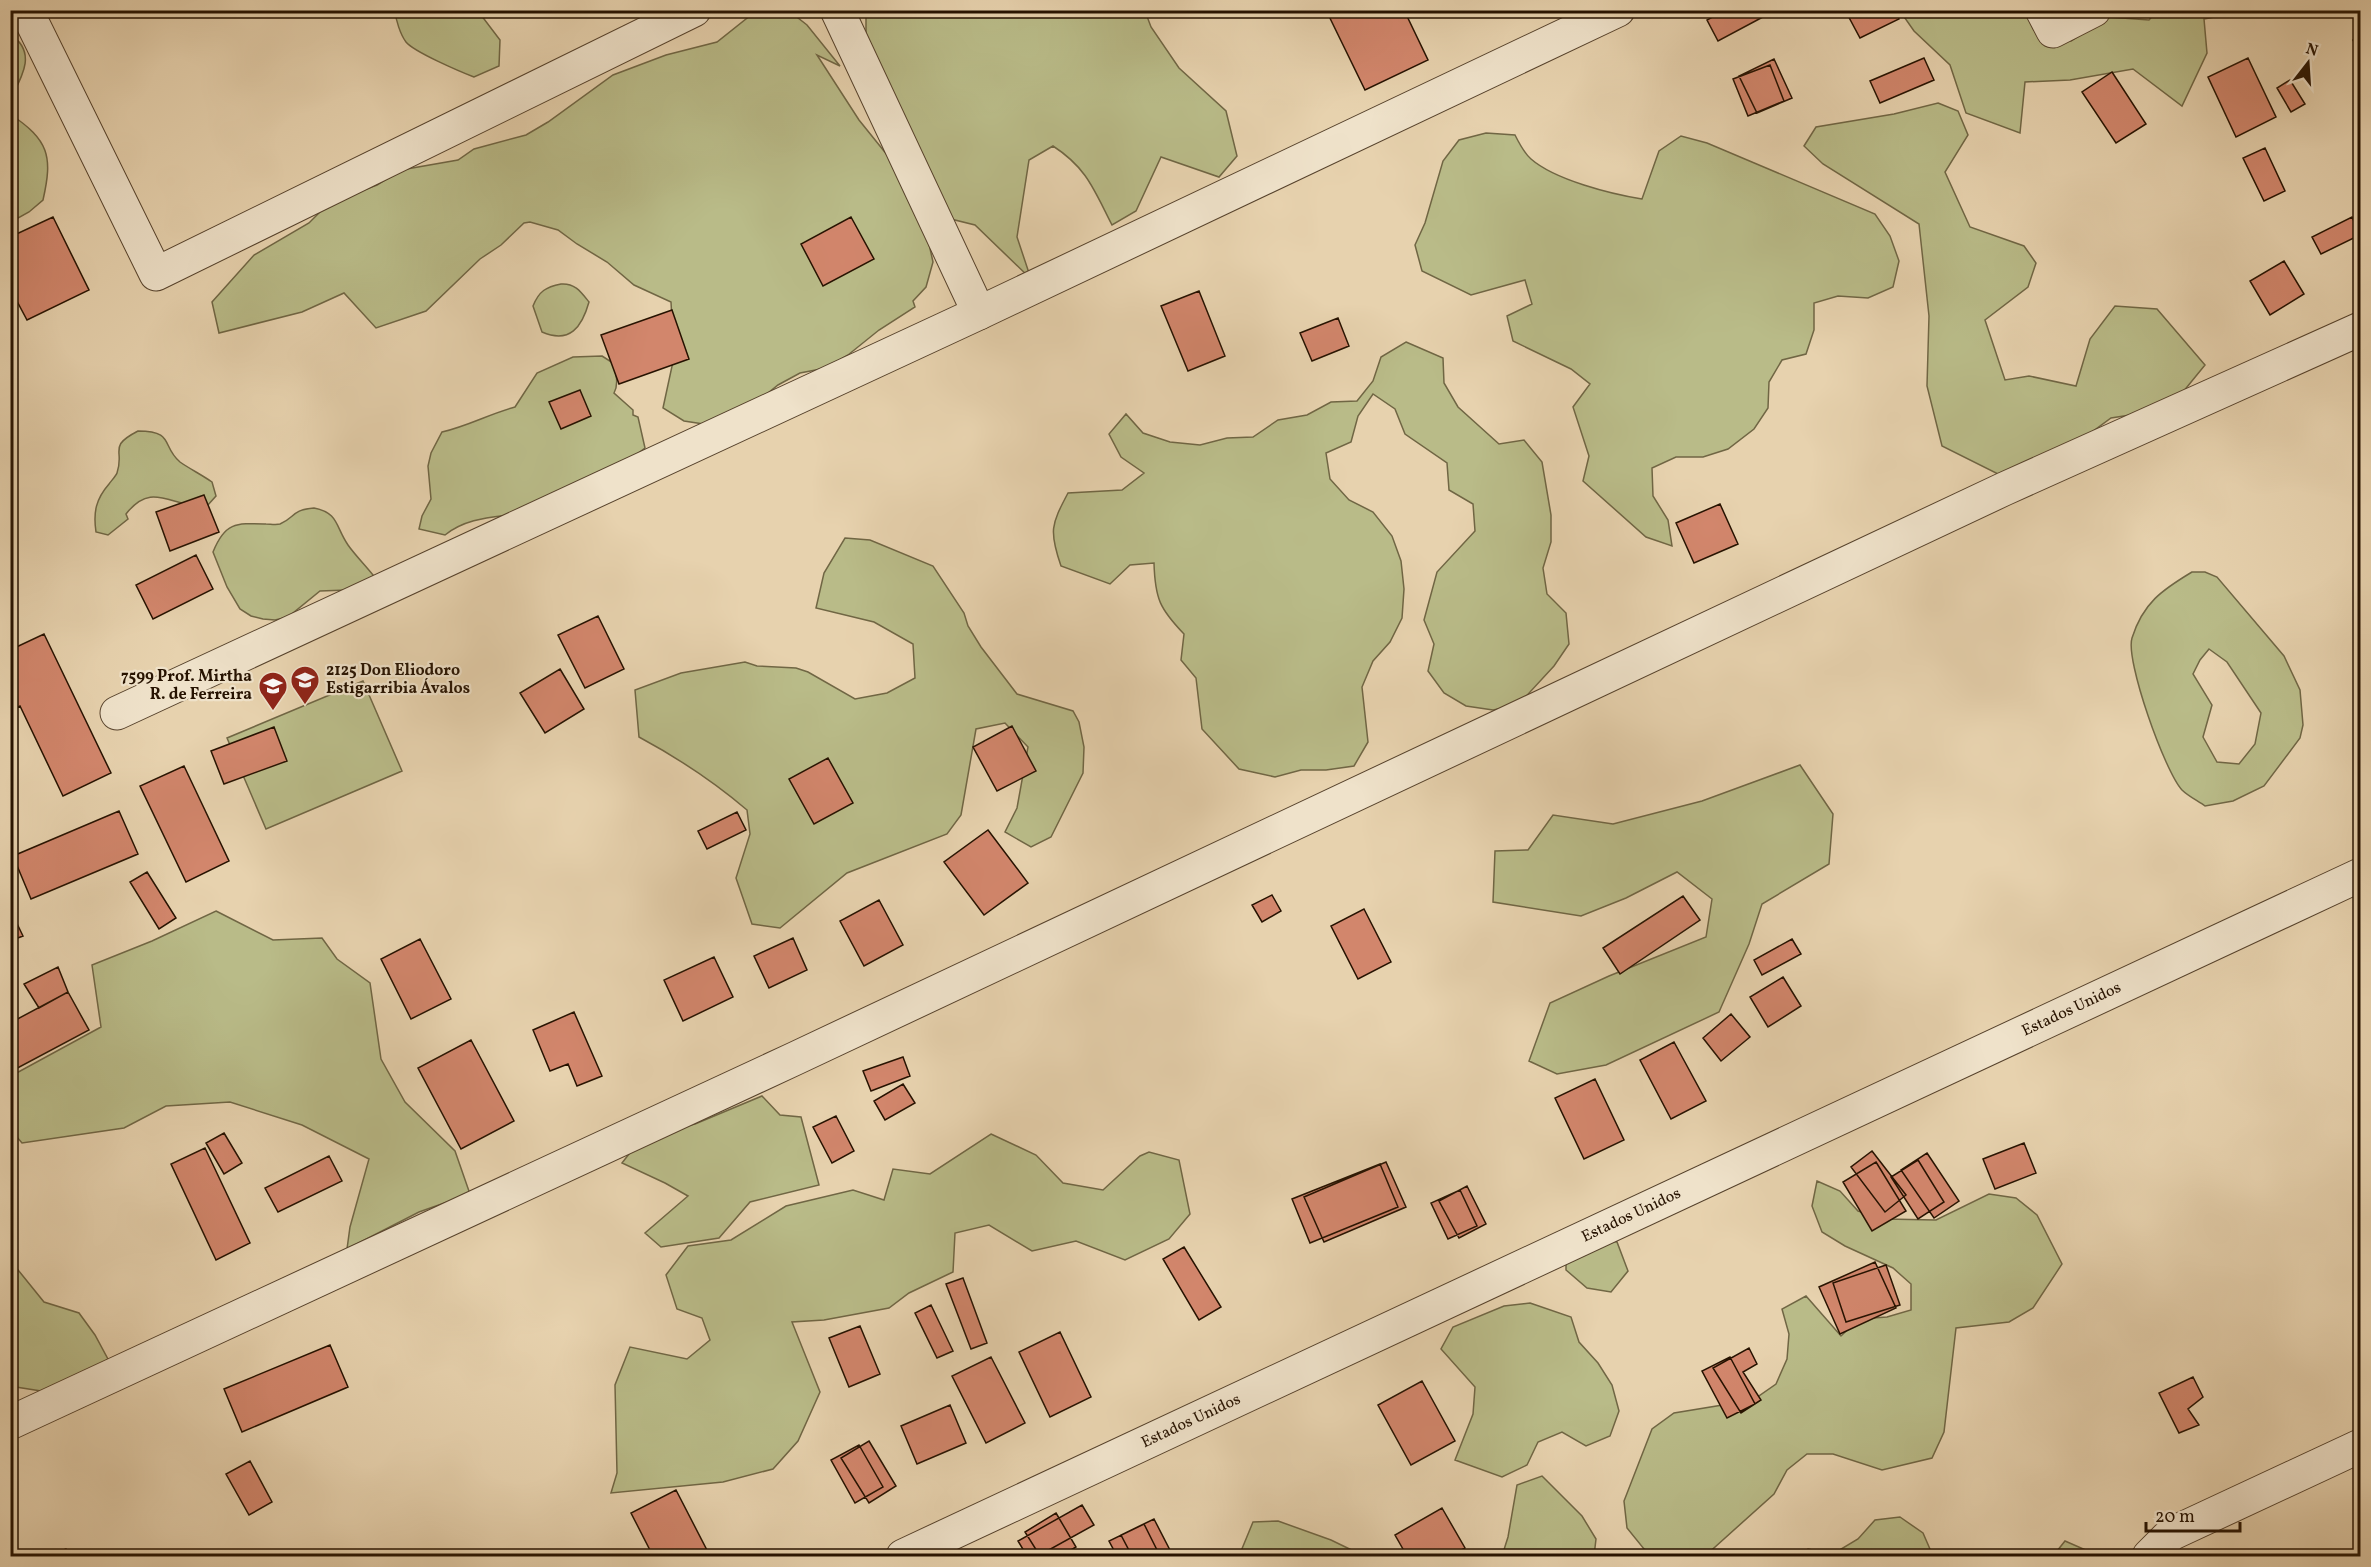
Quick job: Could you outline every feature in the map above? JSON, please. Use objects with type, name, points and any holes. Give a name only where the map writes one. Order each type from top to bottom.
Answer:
[{"type":"street","points":[[26,10],[156,274],[694,10]]},
{"type":"street","points":[[837,10],[979,313]]},
{"type":"street","points":[[117,713],[979,313],[1618,10]]},
{"type":"street","points":[[2042,10],[2053,31],[2094,10]]},
{"type":"street","points":[[10,1423],[815,1049],[2004,489],[2361,329]]},
{"type":"street","name":"Estados Unidos","points":[[903,1557],[2361,875]]},
{"type":"street","points":[[2150,1557],[2171,1534],[2361,1446]]},
{"type":"green space","points":[[395,11],[478,11],[500,40],[499,66],[474,77],[428,56],[406,42]]},
{"type":"green space","points":[[756,11],[789,11],[807,25],[840,66],[817,55],[859,120],[892,161],[927,235],[933,262],[926,287],[913,301],[915,307],[879,330],[848,355],[826,368],[800,373],[778,385],[736,419],[710,425],[684,421],[663,408],[674,357],[671,302],[634,285],[607,262],[558,230],[530,222],[524,223],[501,245],[480,259],[426,311],[376,328],[344,293],[302,312],[219,333],[212,302],[254,255],[309,223],[329,203],[377,185],[401,170],[458,160],[474,149],[526,135],[613,75],[666,55],[717,42]]},
{"type":"green space","points":[[866,11],[1145,11],[1151,27],[1179,68],[1226,111],[1237,156],[1219,177],[1161,157],[1136,211],[1112,225],[1082,171],[1065,154],[1053,146],[1029,160],[1017,237],[1031,279],[975,225],[951,219],[866,63]]},
{"type":"green space","points":[[1900,11],[2045,11],[2071,41],[2108,17],[2149,20],[2157,11],[2246,11],[2204,19],[2207,53],[2182,106],[2133,69],[2070,80],[2025,82],[2020,133],[1966,113],[1950,65],[1914,31]]},
{"type":"green space","points":[[11,35],[24,49],[25,65],[11,98]]},
{"type":"green space","points":[[1938,103],[1958,111],[1968,135],[1945,172],[1970,227],[2024,246],[2036,263],[2028,287],[1985,320],[2005,380],[2029,376],[2076,386],[2090,339],[2115,306],[2157,309],[2205,365],[2169,409],[2111,418],[2031,477],[2008,479],[1942,446],[1927,386],[1929,316],[1919,224],[1823,164],[1804,146],[1816,127],[1894,114]]},
{"type":"green space","points":[[10,114],[33,132],[40,141],[45,150],[48,172],[43,200],[29,212],[11,222]]},
{"type":"green space","points":[[1486,133],[1515,135],[1531,159],[1541,167],[1568,180],[1615,194],[1642,199],[1659,151],[1681,136],[1707,143],[1875,214],[1890,236],[1899,261],[1893,287],[1868,298],[1838,296],[1814,303],[1814,330],[1806,354],[1782,360],[1769,382],[1768,408],[1754,429],[1728,449],[1703,457],[1676,457],[1652,468],[1653,496],[1668,520],[1672,546],[1646,537],[1583,481],[1589,456],[1573,407],[1590,384],[1571,369],[1513,341],[1507,316],[1532,304],[1525,280],[1471,295],[1422,271],[1415,245],[1425,223],[1443,161],[1459,140]]},
{"type":"green space","points":[[561,284],[574,287],[589,302],[578,326],[573,331],[560,336],[542,332],[533,306],[544,290]]},
{"type":"green space","points":[[1406,342],[1443,358],[1444,383],[1458,407],[1499,444],[1524,440],[1542,462],[1551,515],[1551,542],[1543,568],[1547,594],[1566,613],[1569,644],[1554,666],[1518,705],[1493,710],[1466,706],[1444,693],[1428,671],[1434,644],[1424,620],[1437,572],[1475,531],[1473,504],[1449,490],[1447,463],[1405,434],[1395,409],[1373,394],[1358,416],[1351,442],[1326,453],[1330,479],[1349,500],[1373,512],[1392,536],[1401,561],[1404,589],[1402,618],[1390,642],[1373,661],[1362,687],[1368,742],[1354,766],[1326,770],[1301,770],[1275,777],[1239,769],[1202,729],[1196,678],[1181,660],[1184,634],[1160,603],[1154,563],[1130,565],[1110,584],[1061,566],[1053,536],[1058,513],[1068,493],[1122,490],[1144,473],[1121,457],[1109,434],[1126,414],[1143,433],[1170,442],[1200,445],[1227,438],[1253,437],[1278,420],[1307,415],[1331,402],[1357,401],[1373,381],[1381,357]]},
{"type":"green space","points":[[602,356],[613,363],[617,382],[614,393],[633,410],[633,415],[638,417],[645,448],[586,489],[546,507],[469,522],[445,535],[419,529],[422,516],[431,499],[428,466],[431,453],[442,432],[515,407],[537,373],[573,357]]},
{"type":"green space","points":[[138,431],[150,432],[163,437],[180,462],[212,482],[216,496],[207,506],[183,504],[164,498],[145,498],[126,514],[128,519],[108,535],[96,532],[96,506],[117,473],[120,445]]},
{"type":"green space","points":[[314,508],[328,513],[336,521],[348,545],[373,575],[372,582],[347,590],[320,591],[288,617],[275,620],[251,616],[240,609],[227,587],[213,552],[222,535],[233,526],[280,524],[297,512]]},
{"type":"green space","points":[[845,538],[870,540],[933,566],[964,613],[968,626],[981,647],[1017,694],[1073,711],[1079,722],[1084,747],[1083,773],[1051,837],[1031,847],[1005,832],[1017,808],[1028,747],[1005,723],[976,729],[961,815],[947,834],[847,873],[780,928],[752,924],[736,878],[750,834],[747,810],[695,770],[639,737],[635,690],[681,673],[745,662],[757,666],[796,668],[808,672],[855,699],[887,693],[915,678],[913,644],[874,622],[816,608],[824,573]]},
{"type":"green space","points":[[2192,572],[2205,572],[2217,577],[2284,656],[2300,690],[2303,725],[2300,738],[2264,786],[2233,801],[2205,806],[2182,790],[2166,762],[2140,691],[2131,650],[2132,638],[2148,606]],"holes":[[[2209,649],[2227,662],[2261,713],[2255,744],[2239,764],[2217,762],[2203,737],[2212,705],[2193,674]]]},
{"type":"green space","points":[[363,681],[402,771],[266,829],[227,738]]},
{"type":"green space","points":[[1800,765],[1833,814],[1829,864],[1762,904],[1749,944],[1719,1012],[1606,1065],[1557,1074],[1529,1061],[1550,1003],[1609,976],[1706,937],[1712,899],[1677,872],[1626,898],[1581,916],[1493,902],[1495,851],[1528,850],[1553,815],[1613,824],[1702,801]]},
{"type":"green space","points":[[216,911],[273,940],[322,938],[337,959],[370,983],[381,1059],[405,1102],[455,1151],[470,1194],[419,1212],[347,1249],[350,1227],[369,1159],[302,1125],[230,1102],[166,1106],[124,1128],[22,1143],[11,1130],[11,1076],[101,1027],[92,965],[152,941]]},
{"type":"green space","points":[[762,1096],[780,1115],[801,1117],[819,1185],[750,1202],[719,1238],[661,1247],[645,1233],[688,1196],[622,1163],[643,1136],[695,1124]]},
{"type":"green space","points":[[991,1134],[1036,1155],[1063,1183],[1103,1190],[1140,1156],[1149,1152],[1179,1160],[1190,1214],[1169,1239],[1125,1260],[1076,1241],[1032,1251],[989,1225],[955,1233],[953,1272],[909,1293],[889,1308],[824,1320],[792,1322],[820,1392],[798,1441],[773,1469],[723,1482],[611,1493],[617,1473],[615,1385],[630,1347],[687,1359],[710,1340],[702,1318],[677,1309],[666,1275],[688,1246],[731,1240],[786,1206],[853,1190],[884,1200],[893,1169],[930,1174]]},
{"type":"green space","points":[[1817,1181],[1840,1191],[1858,1211],[1885,1219],[1936,1220],[1989,1194],[2016,1198],[2037,1215],[2062,1264],[2033,1308],[2009,1322],[1956,1328],[1944,1432],[1932,1458],[1882,1470],[1833,1454],[1807,1454],[1787,1470],[1774,1494],[1705,1556],[1656,1556],[1644,1549],[1627,1528],[1624,1501],[1652,1429],[1674,1413],[1753,1400],[1776,1384],[1787,1359],[1789,1334],[1782,1309],[1806,1296],[1841,1336],[1859,1319],[1887,1317],[1911,1310],[1911,1284],[1893,1268],[1845,1246],[1822,1232],[1812,1206]]},
{"type":"green space","points":[[1589,1236],[1617,1242],[1628,1271],[1611,1292],[1587,1288],[1566,1270],[1566,1244]]},
{"type":"green space","points":[[10,1260],[44,1302],[79,1313],[95,1335],[109,1361],[60,1394],[16,1387],[11,1375]]},
{"type":"green space","points":[[1530,1303],[1571,1317],[1579,1342],[1598,1363],[1612,1385],[1619,1411],[1610,1436],[1586,1446],[1562,1432],[1538,1442],[1527,1465],[1502,1477],[1455,1460],[1473,1414],[1475,1387],[1441,1349],[1453,1327],[1504,1306]]},
{"type":"green space","points":[[1542,1476],[1582,1516],[1596,1539],[1594,1556],[1502,1556],[1508,1537],[1517,1485]]},
{"type":"green space","points":[[1900,1517],[1923,1533],[1933,1556],[1801,1556],[1808,1549],[1833,1554],[1858,1539],[1875,1520]]},
{"type":"green space","points":[[1278,1521],[1331,1540],[1364,1556],[1239,1556],[1253,1522]]},
{"type":"green space","points":[[2065,1541],[2095,1554],[2096,1556],[2053,1556]]},
{"type":"building","points":[[1326,10],[1404,10],[1428,60],[1365,90]]},
{"type":"building","points":[[1725,10],[1776,10],[1718,41],[1707,20]]},
{"type":"building","points":[[1845,10],[1895,10],[1899,19],[1860,38]]},
{"type":"building","points":[[2360,36],[2360,54],[2353,40]]},
{"type":"building","points":[[1924,58],[1934,80],[1880,103],[1870,81]]},
{"type":"building","points":[[2248,58],[2276,117],[2236,137],[2208,77]]},
{"type":"building","points":[[1774,59],[1792,98],[1757,113],[1739,76]]},
{"type":"building","points":[[1770,65],[1784,101],[1748,116],[1733,79]]},
{"type":"building","points":[[2112,72],[2146,124],[2116,143],[2082,92]]},
{"type":"building","points":[[2290,80],[2305,104],[2291,112],[2277,88]]},
{"type":"building","points":[[2265,148],[2285,191],[2264,201],[2243,158]]},
{"type":"building","points":[[53,217],[89,290],[27,320],[10,288],[10,237]]},
{"type":"building","points":[[851,217],[874,259],[823,286],[801,244]]},
{"type":"building","points":[[2352,217],[2360,235],[2321,254],[2312,237]]},
{"type":"building","points":[[2284,261],[2304,294],[2270,315],[2250,281]]},
{"type":"building","points":[[1199,291],[1225,356],[1188,371],[1161,306]]},
{"type":"building","points":[[672,310],[689,359],[619,384],[601,335]]},
{"type":"building","points":[[1338,318],[1349,346],[1312,361],[1300,333]]},
{"type":"building","points":[[580,390],[591,416],[561,429],[549,402]]},
{"type":"building","points":[[204,495],[219,532],[170,551],[156,512]]},
{"type":"building","points":[[1720,504],[1738,544],[1694,563],[1676,523]]},
{"type":"building","points":[[196,555],[213,589],[153,619],[136,585]]},
{"type":"building","points":[[598,616],[624,669],[585,688],[558,635]]},
{"type":"building","points":[[44,634],[111,773],[63,796],[20,706],[10,711],[10,650]]},
{"type":"building","points":[[560,669],[584,709],[545,733],[520,693]]},
{"type":"building","points":[[1012,726],[1036,771],[997,791],[973,747]]},
{"type":"building","points":[[274,727],[287,761],[224,784],[211,751]]},
{"type":"building","points":[[828,758],[853,803],[814,824],[789,779]]},
{"type":"building","points":[[184,766],[229,861],[186,882],[140,786]]},
{"type":"building","points":[[119,811],[138,854],[31,899],[13,856]]},
{"type":"building","points":[[737,812],[746,830],[707,849],[698,831]]},
{"type":"building","points":[[988,830],[1028,883],[984,915],[944,862]]},
{"type":"building","points":[[147,872],[176,918],[159,929],[130,882]]},
{"type":"building","points":[[1272,895],[1281,911],[1262,922],[1252,905]]},
{"type":"building","points":[[1683,896],[1700,920],[1620,974],[1603,948]]},
{"type":"building","points":[[879,900],[903,945],[864,966],[840,921]]},
{"type":"building","points":[[10,909],[23,936],[10,941]]},
{"type":"building","points":[[1364,909],[1391,962],[1358,979],[1331,926]]},
{"type":"building","points":[[793,938],[807,970],[769,988],[754,956]]},
{"type":"building","points":[[420,939],[451,999],[411,1019],[381,959]]},
{"type":"building","points":[[1792,939],[1801,954],[1762,975],[1754,960]]},
{"type":"building","points":[[714,957],[733,997],[683,1021],[664,980]]},
{"type":"building","points":[[58,967],[68,992],[39,1008],[24,984]]},
{"type":"building","points":[[1783,977],[1801,1006],[1768,1027],[1750,997]]},
{"type":"building","points":[[68,992],[89,1030],[10,1072],[10,1023]]},
{"type":"building","points":[[574,1012],[602,1076],[577,1086],[568,1064],[550,1071],[533,1030]]},
{"type":"building","points":[[1731,1014],[1750,1037],[1721,1061],[1703,1038]]},
{"type":"building","points":[[471,1040],[514,1121],[461,1149],[418,1068]]},
{"type":"building","points":[[1674,1042],[1706,1101],[1671,1119],[1640,1060]]},
{"type":"building","points":[[903,1057],[910,1076],[871,1091],[863,1071]]},
{"type":"building","points":[[1595,1079],[1624,1140],[1584,1159],[1555,1098]]},
{"type":"building","points":[[903,1084],[915,1103],[885,1120],[874,1101]]},
{"type":"building","points":[[836,1116],[854,1151],[832,1163],[813,1127]]},
{"type":"building","points":[[224,1133],[242,1163],[224,1174],[206,1143]]},
{"type":"building","points":[[2024,1143],[2036,1173],[1995,1189],[1983,1159]]},
{"type":"building","points":[[205,1148],[250,1243],[216,1260],[171,1164]]},
{"type":"building","points":[[1872,1151],[1906,1195],[1885,1212],[1851,1167]]},
{"type":"building","points":[[1927,1153],[1959,1201],[1934,1218],[1901,1170]]},
{"type":"building","points":[[329,1156],[342,1181],[278,1212],[265,1188]]},
{"type":"building","points":[[1918,1160],[1944,1202],[1918,1219],[1891,1177]]},
{"type":"building","points":[[1386,1162],[1406,1207],[1324,1242],[1304,1197]]},
{"type":"building","points":[[1876,1162],[1906,1211],[1872,1231],[1843,1182]]},
{"type":"building","points":[[1380,1164],[1398,1207],[1310,1243],[1292,1199]]},
{"type":"building","points":[[1467,1186],[1486,1224],[1459,1238],[1439,1201]]},
{"type":"building","points":[[1460,1190],[1477,1226],[1448,1239],[1431,1203]]},
{"type":"building","points":[[1184,1247],[1221,1307],[1199,1320],[1163,1259]]},
{"type":"building","points":[[1875,1262],[1896,1308],[1840,1334],[1819,1287]]},
{"type":"building","points":[[1886,1265],[1900,1305],[1846,1322],[1833,1283]]},
{"type":"building","points":[[963,1278],[987,1343],[971,1349],[946,1284]]},
{"type":"building","points":[[931,1305],[953,1351],[937,1358],[915,1313]]},
{"type":"building","points":[[860,1326],[880,1374],[849,1387],[829,1338]]},
{"type":"building","points":[[1060,1332],[1091,1397],[1050,1417],[1019,1352]]},
{"type":"building","points":[[330,1345],[348,1387],[242,1432],[224,1389]]},
{"type":"building","points":[[1749,1348],[1757,1364],[1743,1372],[1761,1400],[1741,1413],[1713,1368]]},
{"type":"building","points":[[991,1357],[1025,1423],[986,1443],[952,1376]]},
{"type":"building","points":[[1730,1357],[1755,1404],[1727,1418],[1702,1371]]},
{"type":"building","points":[[2193,1377],[2203,1397],[2188,1409],[2199,1425],[2179,1433],[2159,1393]]},
{"type":"building","points":[[1422,1381],[1455,1441],[1411,1465],[1378,1405]]},
{"type":"building","points":[[950,1405],[966,1443],[917,1464],[901,1426]]},
{"type":"building","points":[[869,1441],[896,1486],[869,1503],[841,1458]]},
{"type":"building","points":[[859,1445],[883,1487],[855,1503],[831,1460]]},
{"type":"building","points":[[250,1461],[272,1502],[249,1515],[226,1474]]},
{"type":"building","points":[[676,1490],[710,1556],[653,1556],[631,1513]]},
{"type":"building","points":[[1082,1505],[1094,1525],[1038,1556],[1027,1556],[1018,1541]]},
{"type":"building","points":[[1442,1508],[1465,1548],[1451,1556],[1407,1556],[1395,1535]]},
{"type":"building","points":[[1056,1513],[1076,1547],[1061,1556],[1040,1556],[1025,1532]]},
{"type":"building","points":[[1154,1519],[1173,1556],[1132,1556],[1121,1535]]},
{"type":"building","points":[[1144,1524],[1160,1556],[1117,1556],[1109,1541]]},
{"type":"building","points":[[66,1549],[70,1556],[49,1556]]},
{"type":"place","name":"2125 Don Eliodoro Estigarribia Ávalos","points":[[305,706]]},
{"type":"place","name":"7599 Prof. Mirtha R. de Ferreira","points":[[273,712]]}]
